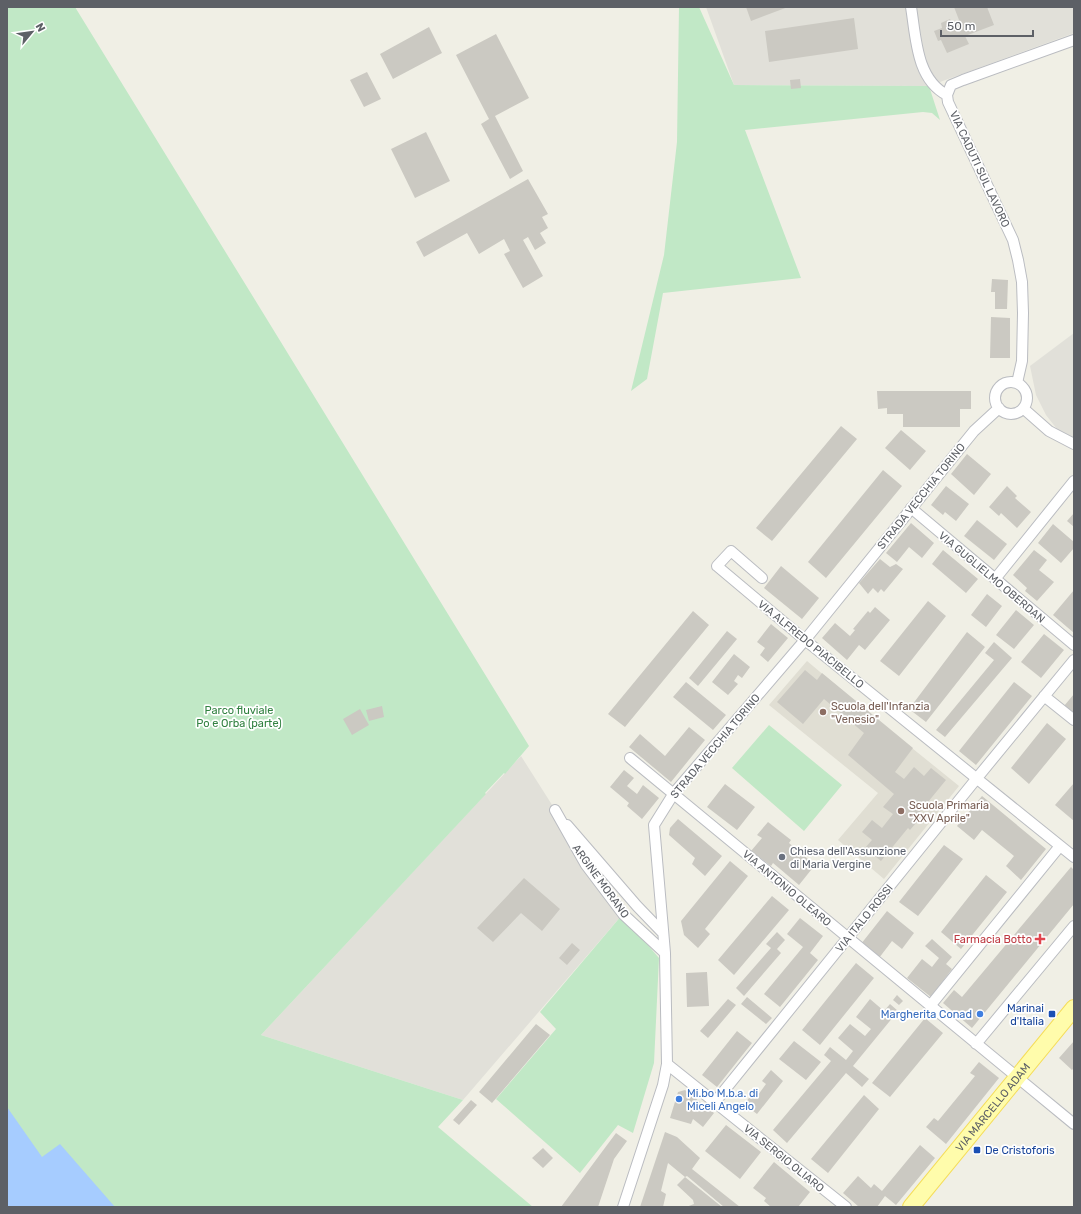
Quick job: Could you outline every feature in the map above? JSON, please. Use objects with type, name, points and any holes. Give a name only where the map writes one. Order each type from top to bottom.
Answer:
[{"type":"main road","name":"VIA MARCELLO ADAM","points":[[911,1207],[1074,1008]]},
{"type":"street","points":[[911,7],[919,53],[925,73],[936,89],[947,95],[951,85],[1074,40]]},
{"type":"street","name":"VIA CADUTI SUL LAVORO","points":[[947,95],[950,106],[961,126],[1013,240],[1018,260],[1022,282],[1024,313],[1022,361],[1017,383]]},
{"type":"street","points":[[1006,383],[1017,383],[1025,389],[1028,399],[1024,409],[1016,414],[1011,414],[999,408],[996,398],[998,389],[1006,383]]},
{"type":"street","name":"STRADA VECCHIA TORINO","points":[[623,1207],[662,1085],[667,1064],[665,953],[654,825],[674,793],[805,640],[974,431],[999,408]]},
{"type":"street","points":[[1024,409],[1048,431],[1074,444]]},
{"type":"street","points":[[995,579],[1074,482]]},
{"type":"street","name":"VIA GUGLIELMO OBERDAN","points":[[911,508],[1074,645]]},
{"type":"street","name":"VIA ALFREDO PIACIBELLO","points":[[762,578],[731,551],[717,566],[805,640],[1074,857]]},
{"type":"street","name":"VIA ITALO ROSSI","points":[[715,1102],[1074,660]]},
{"type":"street","points":[[1044,696],[1074,720]]},
{"type":"street","name":"VIA ANTONIO OLEARO","points":[[630,758],[674,793],[847,939],[1074,1124]]},
{"type":"street","name":"ARGINE MORANO","points":[[555,810],[586,865],[623,914],[665,953]]},
{"type":"street","name":"ARGINE MORANO","points":[[562,820],[637,906],[663,932]]},
{"type":"street","points":[[930,1006],[1060,846]]},
{"type":"street","points":[[976,1044],[1074,926]]},
{"type":"street","name":"VIA SERGIO OLIARO","points":[[667,1064],[846,1207]]},
{"type":"shaded area","points":[[706,7],[1074,7],[1074,33],[929,86],[734,85]]},
{"type":"shaded area","points":[[1074,333],[1074,439],[1060,433],[1046,415],[1036,395],[1030,366]]},
{"type":"shaded area","name":"Scuola Primaria \"XXV Aprile\"","points":[[807,661],[959,786],[884,879],[838,840],[878,793],[769,705]]},
{"type":"shaded area","points":[[521,756],[622,915],[463,1100],[261,1035]]},
{"type":"green space","name":"Parco fluviale Po e Orba (parte)","points":[[7,7],[75,7],[529,746],[505,774],[504,773],[485,793],[486,794],[261,1035],[463,1100],[438,1127],[533,1207],[7,1207]]},
{"type":"green space","points":[[679,7],[699,7],[734,85],[929,86],[940,120],[932,113],[923,112],[745,130],[801,278],[663,293],[647,379],[631,391],[664,255],[677,142]]},
{"type":"green space","points":[[769,725],[842,785],[804,831],[732,768]]},
{"type":"green space","points":[[622,915],[659,958],[654,1063],[633,1133],[618,1125],[580,1173],[496,1099],[556,1029],[540,1012]]},
{"type":"water","points":[[7,1107],[42,1157],[60,1144],[115,1207],[7,1207]]},
{"type":"building","points":[[746,7],[788,7],[751,21]]},
{"type":"building","points":[[954,7],[987,7],[994,25],[965,36],[969,44],[947,53],[941,40],[938,41],[934,31],[942,28],[941,23],[950,19],[952,23],[959,20]]},
{"type":"building","points":[[854,18],[858,49],[769,62],[765,31]]},
{"type":"building","points":[[429,27],[442,53],[393,79],[380,54]]},
{"type":"building","points":[[496,34],[529,98],[495,116],[523,171],[510,179],[481,124],[489,119],[456,55]]},
{"type":"building","points":[[367,72],[381,99],[364,107],[350,80]]},
{"type":"building","points":[[800,79],[801,88],[791,89],[790,80]]},
{"type":"building","points":[[426,132],[450,181],[415,198],[391,149]]},
{"type":"building","points":[[528,179],[548,214],[542,217],[548,228],[540,233],[546,243],[535,250],[528,237],[523,240],[543,276],[523,288],[504,254],[510,251],[504,239],[479,254],[467,233],[424,257],[416,242]]},
{"type":"building","points":[[992,279],[1008,280],[1007,309],[995,309],[995,292],[991,292]]},
{"type":"building","points":[[991,317],[1010,318],[1010,358],[990,358]]},
{"type":"building","points":[[877,391],[971,391],[971,409],[960,409],[960,427],[903,427],[903,414],[887,414],[887,408],[878,409]]},
{"type":"building","points":[[841,426],[857,439],[772,541],[756,528]]},
{"type":"building","points":[[901,430],[926,451],[910,470],[885,448]]},
{"type":"building","points":[[967,454],[991,474],[974,495],[951,474]]},
{"type":"building","points":[[883,470],[902,486],[826,578],[808,562]]},
{"type":"building","points":[[946,486],[969,504],[956,521],[945,512],[943,515],[931,505]]},
{"type":"building","points":[[1007,486],[1017,496],[1015,498],[1031,512],[1017,528],[1001,513],[999,516],[989,507]]},
{"type":"building","points":[[1074,513],[1074,527],[1067,521]]},
{"type":"building","points":[[977,520],[1007,544],[994,560],[964,536]]},
{"type":"building","points":[[911,523],[934,543],[922,558],[909,547],[897,562],[886,553]]},
{"type":"building","points":[[1053,524],[1074,542],[1074,548],[1061,563],[1038,543]]},
{"type":"building","points":[[943,550],[978,579],[966,593],[932,564]]},
{"type":"building","points":[[1034,550],[1047,560],[1039,570],[1054,582],[1037,601],[1025,591],[1027,588],[1013,575]]},
{"type":"building","points":[[880,559],[890,567],[896,564],[903,569],[884,592],[881,589],[878,593],[873,588],[868,594],[859,583]]},
{"type":"building","points":[[781,566],[819,598],[802,619],[764,588]]},
{"type":"building","points":[[1074,590],[1074,633],[1053,615]]},
{"type":"building","points":[[987,594],[1002,606],[986,627],[971,615]]},
{"type":"building","points":[[928,601],[946,616],[899,676],[880,661]]},
{"type":"building","points":[[875,607],[890,620],[865,650],[859,645],[847,660],[822,638],[835,623],[850,636],[855,630],[853,629],[868,611],[870,613]]},
{"type":"building","points":[[1016,610],[1034,625],[1014,649],[996,635]]},
{"type":"building","points":[[693,611],[709,625],[625,727],[608,714]]},
{"type":"building","points":[[771,624],[788,638],[768,662],[760,655],[765,648],[757,642]]},
{"type":"building","points":[[727,631],[737,639],[698,686],[689,678]]},
{"type":"building","points":[[967,632],[985,647],[926,722],[909,709]]},
{"type":"building","points":[[1044,634],[1064,650],[1041,678],[1021,662]]},
{"type":"building","points":[[994,642],[1012,658],[945,737],[936,730],[994,660],[985,653]]},
{"type":"building","points":[[734,654],[750,667],[742,678],[738,675],[734,681],[738,684],[728,695],[712,682]]},
{"type":"building","points":[[805,670],[817,680],[822,673],[913,748],[895,772],[904,779],[914,767],[924,776],[931,768],[946,780],[919,813],[922,816],[910,830],[908,828],[881,861],[865,848],[872,840],[862,832],[872,820],[882,828],[893,814],[883,807],[894,794],[848,755],[864,733],[824,699],[803,724],[777,702]]},
{"type":"building","points":[[686,682],[726,715],[713,730],[673,697]]},
{"type":"building","points":[[1014,682],[1032,696],[976,765],[959,751]]},
{"type":"building","points":[[1074,694],[1074,715],[1064,706]]},
{"type":"building","points":[[382,706],[384,717],[369,721],[366,710]]},
{"type":"building","points":[[360,709],[369,725],[352,735],[343,719]]},
{"type":"building","points":[[1047,723],[1066,739],[1029,784],[1011,768]]},
{"type":"building","points":[[689,727],[705,740],[671,782],[629,747],[640,734],[665,756]]},
{"type":"building","points":[[624,770],[634,778],[627,786],[637,794],[643,785],[659,798],[642,819],[627,806],[629,803],[610,787]]},
{"type":"building","points":[[1074,783],[1074,821],[1055,805]]},
{"type":"building","points":[[725,784],[755,807],[737,830],[707,807]]},
{"type":"building","points":[[982,796],[1046,849],[1021,880],[1006,866],[1014,856],[982,830],[974,840],[957,826]]},
{"type":"building","points":[[678,819],[722,856],[705,876],[692,864],[695,858],[669,835],[670,828]]},
{"type":"building","name":"Chiesa dell'Assunzione di Maria Vergine","points":[[768,822],[791,840],[789,843],[815,865],[799,885],[773,863],[771,866],[751,851],[762,838],[757,835]]},
{"type":"building","points":[[944,845],[963,859],[918,916],[899,902]]},
{"type":"building","points":[[730,861],[748,876],[705,929],[710,934],[698,948],[684,935],[681,921]]},
{"type":"building","points":[[1071,867],[1074,870],[1074,904],[972,1028],[943,1003],[954,990],[962,997]]},
{"type":"building","points":[[986,875],[1007,892],[961,949],[941,932]]},
{"type":"building","points":[[524,878],[560,909],[542,931],[521,913],[493,942],[477,928]]},
{"type":"building","points":[[772,896],[789,910],[734,975],[718,960]]},
{"type":"building","points":[[887,911],[914,933],[902,949],[892,941],[879,958],[861,944]]},
{"type":"building","points":[[800,918],[823,936],[810,953],[818,960],[780,1007],[764,994],[803,947],[787,934]]},
{"type":"building","points":[[777,932],[785,940],[777,949],[781,953],[744,996],[736,988],[771,948],[766,944]]},
{"type":"building","points":[[932,939],[952,957],[946,964],[952,969],[931,997],[907,978],[922,959],[932,967],[939,958],[925,946]]},
{"type":"building","points":[[572,943],[580,950],[567,965],[559,958]]},
{"type":"building","points":[[856,963],[874,978],[820,1045],[802,1030]]},
{"type":"building","points":[[707,972],[709,1006],[687,1007],[686,973]]},
{"type":"building","points":[[897,995],[903,1001],[899,1005],[893,1000]]},
{"type":"building","points":[[747,997],[772,1018],[766,1024],[741,1004]]},
{"type":"building","points":[[728,999],[736,1005],[708,1038],[700,1031]]},
{"type":"building","points":[[870,999],[884,1011],[890,1004],[898,1011],[853,1066],[869,1079],[862,1087],[846,1073],[787,1143],[773,1130],[831,1061],[824,1055],[830,1047],[846,1060],[853,1051],[838,1038],[850,1024],[865,1036],[871,1029],[856,1017]]},
{"type":"building","points":[[925,1018],[943,1033],[890,1097],[872,1083]]},
{"type":"building","points":[[536,1024],[550,1035],[492,1103],[479,1092]]},
{"type":"building","points":[[737,1031],[752,1043],[717,1087],[702,1075]]},
{"type":"building","points":[[794,1041],[821,1062],[806,1080],[779,1059]]},
{"type":"building","points":[[1074,1041],[1074,1068],[1072,1070],[1059,1058]]},
{"type":"building","points":[[979,1062],[999,1078],[946,1144],[926,1127],[934,1118],[938,1121],[975,1076],[970,1073]]},
{"type":"building","points":[[771,1070],[783,1081],[757,1114],[744,1104],[754,1092],[758,1095],[766,1084],[762,1081]]},
{"type":"building","points":[[685,1090],[714,1113],[703,1127],[693,1119],[691,1124],[670,1118],[678,1092]]},
{"type":"building","points":[[864,1095],[879,1109],[828,1173],[811,1159]]},
{"type":"building","points":[[471,1100],[477,1105],[459,1125],[453,1120]]},
{"type":"building","points":[[726,1125],[761,1152],[740,1179],[705,1151]]},
{"type":"building","points":[[665,1132],[677,1137],[700,1158],[692,1169],[740,1207],[724,1207],[687,1176],[685,1177],[668,1163],[661,1191],[666,1194],[663,1207],[640,1207]]},
{"type":"building","points":[[616,1133],[627,1141],[614,1159],[598,1207],[561,1207]]},
{"type":"building","points":[[920,1145],[935,1158],[896,1205],[885,1196],[877,1207],[859,1207],[843,1193],[858,1176],[871,1188],[874,1184],[882,1191]]},
{"type":"building","points":[[543,1148],[553,1158],[543,1168],[532,1158]]},
{"type":"building","points":[[774,1162],[810,1192],[798,1207],[771,1207],[764,1201],[766,1198],[753,1188]]},
{"type":"building","points":[[685,1177],[722,1207],[686,1207],[694,1204],[693,1200],[677,1185]]},
{"type":"place","name":"Scuola dell'Infanzia \"Venesio\"","points":[[823,712]]},
{"type":"place","name":"Scuola Primaria \"XXV Aprile\"","points":[[901,811]]},
{"type":"place","name":"Chiesa dell'Assunzione di Maria Vergine","points":[[782,857]]},
{"type":"place","name":"Farmacia Botto","points":[[1040,939]]},
{"type":"place","name":"Margherita Conad","points":[[980,1014]]},
{"type":"place","name":"Marinai d'Italia","points":[[1052,1014]]},
{"type":"place","name":"Mi.bo M.b.a. di Miceli Angelo","points":[[679,1099]]},
{"type":"place","name":"De Cristoforis","points":[[977,1150]]}]
